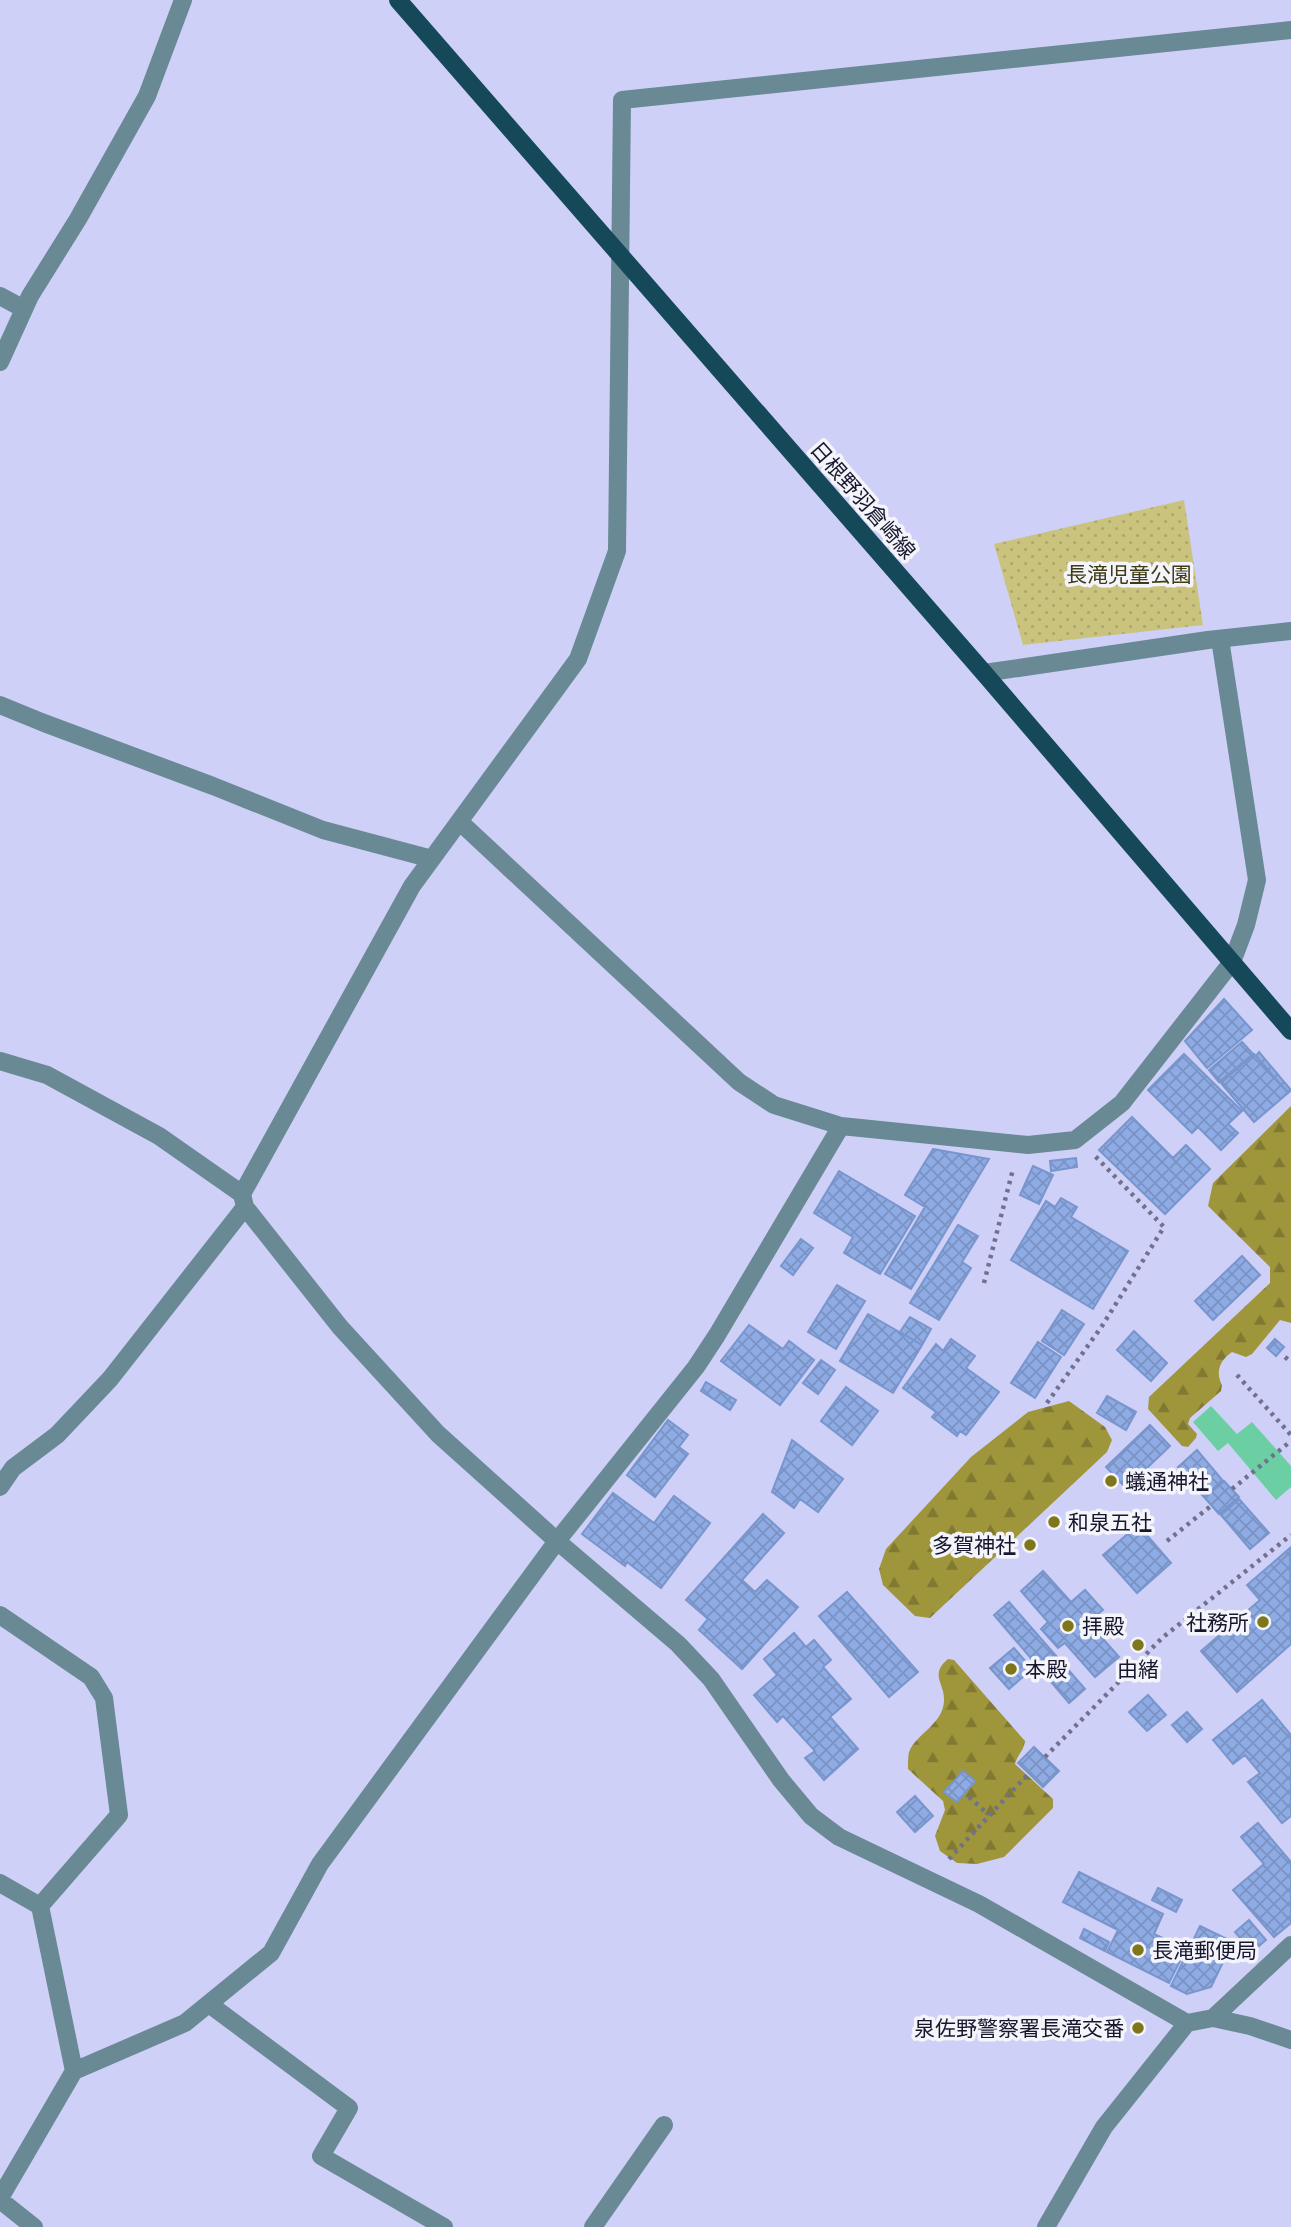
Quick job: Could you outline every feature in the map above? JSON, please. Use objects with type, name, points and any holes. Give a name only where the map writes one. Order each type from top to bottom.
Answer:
[{"type":"main road","name":"日根野羽倉崎線","points":[[398,0],[984,673],[1291,1031]]},
{"type":"street","points":[[0,362],[24,309],[147,96],[183,0]]},
{"type":"street","points":[[0,1487],[13,1468],[57,1435],[110,1379],[244,1201],[412,886],[578,659],[617,551],[622,100],[1291,30]]},
{"type":"street","points":[[0,296],[24,309]]},
{"type":"street","points":[[984,673],[1291,631]]},
{"type":"street","points":[[460,822],[739,1083],[774,1105],[841,1126],[1028,1145],[1075,1140],[1122,1103],[1232,962],[1247,925],[1257,880],[1220,639]]},
{"type":"street","points":[[0,705],[323,830],[432,859]]},
{"type":"street","points":[[0,1061],[47,1075],[159,1136],[244,1201],[340,1327],[438,1434],[557,1541],[678,1644],[711,1679],[781,1780],[811,1816],[839,1837],[979,1904],[1187,2023]]},
{"type":"street","points":[[34,2227],[0,2199],[74,2071],[185,2023],[271,1953],[320,1864],[557,1541],[710,1346],[841,1126]]},
{"type":"street","points":[[0,1615],[91,1677],[104,1698],[119,1815],[40,1906]]},
{"type":"street","points":[[0,1883],[40,1906],[74,2071]]},
{"type":"street","points":[[1213,2018],[1291,1945]]},
{"type":"street","points":[[209,2004],[349,2108],[321,2156],[444,2227]]},
{"type":"street","points":[[1046,2227],[1104,2127],[1187,2023],[1213,2018],[1250,2026],[1291,2040]]},
{"type":"street","points":[[593,2227],[664,2125]]},
{"type":"path","points":[[1047,1403],[1102,1326],[1164,1227],[1077,1139]]},
{"type":"path","points":[[984,1283],[1019,1144]]},
{"type":"path","points":[[1285,1357],[1291,1362]]},
{"type":"path","points":[[1237,1375],[1291,1435]]},
{"type":"path","points":[[1232,1489],[1291,1441]]},
{"type":"path","points":[[1167,1541],[1212,1505]]},
{"type":"path","points":[[1045,1757],[1162,1638],[1291,1535]]},
{"type":"path","points":[[929,1880],[1030,1773]]},
{"type":"path","points":[[970,1797],[989,1815]]},
{"type":"green space","name":"長滝児童公園","points":[[1184,500],[1203,625],[1023,645],[994,544]]},
{"type":"green space","points":[[1291,1106],[1291,1323],[1280,1320],[1252,1354],[1246,1357],[1232,1352],[1224,1359],[1219,1371],[1221,1391],[1190,1418],[1188,1424],[1197,1434],[1196,1438],[1188,1447],[1182,1446],[1148,1409],[1149,1397],[1270,1283],[1270,1267],[1208,1206],[1213,1183]]},
{"type":"green space","points":[[1069,1401],[1105,1427],[1112,1440],[1107,1452],[930,1618],[915,1616],[883,1585],[879,1569],[886,1549],[971,1457],[1028,1412]]},
{"type":"green space","points":[[948,1659],[954,1660],[1025,1741],[1015,1764],[1053,1799],[1053,1808],[1004,1857],[977,1864],[957,1863],[940,1851],[935,1836],[945,1810],[943,1801],[908,1769],[912,1746],[942,1709],[944,1695],[939,1675],[942,1665]]},
{"type":"shaded area","points":[[1211,1406],[1237,1434],[1252,1422],[1291,1466],[1291,1487],[1276,1500],[1228,1443],[1218,1451],[1193,1422]]},
{"type":"building","points":[[1224,999],[1252,1030],[1207,1068],[1185,1041]]},
{"type":"building","points":[[1242,1042],[1253,1054],[1219,1082],[1209,1070]]},
{"type":"building","points":[[1259,1052],[1291,1090],[1288,1093],[1256,1056]]},
{"type":"building","points":[[1184,1054],[1242,1111],[1228,1124],[1238,1133],[1221,1150],[1198,1127],[1192,1133],[1148,1090]]},
{"type":"building","points":[[1254,1054],[1288,1093],[1254,1122],[1221,1083]]},
{"type":"building","points":[[1132,1117],[1173,1158],[1186,1145],[1210,1169],[1165,1214],[1099,1150]]},
{"type":"building","points":[[933,1149],[989,1159],[911,1289],[885,1274],[925,1207],[905,1195]]},
{"type":"building","points":[[1076,1158],[1077,1167],[1051,1171],[1050,1161]]},
{"type":"building","points":[[1033,1166],[1053,1175],[1039,1204],[1020,1195]]},
{"type":"building","points":[[839,1171],[915,1216],[880,1274],[844,1253],[853,1237],[814,1213]]},
{"type":"building","points":[[1061,1198],[1077,1207],[1071,1217],[1128,1251],[1093,1309],[1011,1260],[1046,1201],[1055,1207]]},
{"type":"building","points":[[958,1225],[978,1236],[962,1262],[971,1268],[939,1320],[910,1303]]},
{"type":"building","points":[[801,1239],[813,1248],[793,1275],[781,1266]]},
{"type":"building","points":[[1242,1256],[1260,1275],[1213,1320],[1195,1301]]},
{"type":"building","points":[[837,1285],[865,1301],[836,1349],[808,1332]]},
{"type":"building","points":[[1062,1310],[1084,1324],[1064,1355],[1042,1341]]},
{"type":"building","points":[[868,1314],[922,1345],[893,1393],[840,1361]]},
{"type":"building","points":[[910,1317],[931,1329],[922,1345],[900,1332]]},
{"type":"building","points":[[749,1325],[783,1349],[789,1341],[814,1360],[780,1405],[721,1361]]},
{"type":"building","points":[[1134,1331],[1167,1363],[1151,1381],[1117,1350]]},
{"type":"building","points":[[951,1339],[975,1356],[966,1368],[999,1392],[966,1435],[960,1431],[957,1436],[932,1417],[936,1412],[903,1388],[936,1344],[943,1351]]},
{"type":"building","points":[[1275,1339],[1284,1347],[1276,1356],[1267,1348]]},
{"type":"building","points":[[1038,1342],[1061,1357],[1035,1398],[1011,1383]]},
{"type":"building","points":[[821,1360],[835,1370],[818,1394],[803,1383]]},
{"type":"building","points":[[706,1382],[736,1400],[730,1410],[701,1391]]},
{"type":"building","points":[[846,1387],[878,1411],[852,1445],[821,1421]]},
{"type":"building","points":[[1107,1396],[1136,1412],[1126,1430],[1097,1413]]},
{"type":"building","points":[[668,1420],[688,1435],[679,1447],[688,1454],[655,1497],[627,1475]]},
{"type":"building","points":[[1150,1425],[1170,1446],[1126,1488],[1106,1467]]},
{"type":"building","points":[[792,1440],[843,1479],[818,1512],[800,1499],[794,1508],[772,1492]]},
{"type":"building","points":[[1197,1450],[1223,1481],[1204,1497],[1178,1467]]},
{"type":"building","points":[[1224,1481],[1239,1497],[1219,1514],[1205,1498]]},
{"type":"building","points":[[613,1493],[654,1523],[674,1496],[710,1523],[661,1588],[627,1562],[625,1566],[582,1534]]},
{"type":"building","points":[[1239,1499],[1269,1533],[1250,1549],[1221,1515]]},
{"type":"building","points":[[763,1514],[784,1533],[742,1580],[755,1592],[767,1580],[798,1607],[742,1669],[699,1630],[708,1619],[686,1600]]},
{"type":"building","points":[[1138,1525],[1171,1563],[1137,1593],[1103,1555]]},
{"type":"building","name":"社務所","points":[[1290,1548],[1291,1644],[1237,1692],[1201,1651],[1260,1600],[1247,1585]]},
{"type":"building","name":"拝殿","points":[[1043,1571],[1071,1602],[1085,1590],[1103,1610],[1088,1622],[1119,1657],[1095,1677],[1065,1643],[1058,1648],[1041,1629],[1048,1622],[1021,1591]]},
{"type":"building","points":[[847,1592],[918,1672],[889,1697],[819,1616]]},
{"type":"building","points":[[1009,1602],[1085,1689],[1069,1703],[994,1615]]},
{"type":"building","points":[[794,1633],[806,1647],[814,1640],[831,1660],[823,1667],[851,1699],[830,1717],[858,1749],[824,1780],[805,1758],[815,1751],[783,1716],[777,1722],[754,1695],[777,1675],[764,1659]]},
{"type":"building","name":"本殿","points":[[1014,1648],[1032,1669],[1009,1689],[990,1668]]},
{"type":"building","points":[[1148,1695],[1166,1715],[1147,1731],[1129,1712]]},
{"type":"building","points":[[1262,1700],[1291,1735],[1291,1816],[1282,1823],[1248,1782],[1260,1773],[1245,1755],[1233,1764],[1213,1740]]},
{"type":"building","points":[[1187,1712],[1202,1729],[1187,1742],[1172,1725]]},
{"type":"building","points":[[1034,1747],[1059,1771],[1043,1787],[1018,1763]]},
{"type":"building","points":[[963,1771],[975,1781],[957,1802],[944,1792]]},
{"type":"building","points":[[915,1796],[933,1816],[915,1832],[897,1812]]},
{"type":"building","points":[[1258,1823],[1291,1862],[1291,1923],[1274,1937],[1233,1890],[1264,1864],[1241,1837]]},
{"type":"building","points":[[1079,1872],[1163,1914],[1154,1934],[1186,1949],[1169,1983],[1107,1952],[1118,1930],[1063,1902]]},
{"type":"building","points":[[1158,1888],[1182,1900],[1176,1912],[1152,1900]]},
{"type":"building","points":[[1249,1920],[1266,1940],[1252,1952],[1235,1932]]},
{"type":"building","points":[[1200,1926],[1233,1942],[1211,1987],[1187,1994],[1171,1986]]},
{"type":"building","points":[[1084,1929],[1109,1942],[1105,1951],[1080,1938]]},
{"type":"place","name":"蟻通神社","points":[[1111,1481]]},
{"type":"place","name":"和泉五社","points":[[1054,1522]]},
{"type":"place","name":"多賀神社","points":[[1030,1545]]},
{"type":"place","name":"社務所","points":[[1263,1622]]},
{"type":"place","name":"拝殿","points":[[1068,1626]]},
{"type":"place","name":"由緒","points":[[1138,1645]]},
{"type":"place","name":"本殿","points":[[1011,1669]]},
{"type":"place","name":"長滝郵便局","points":[[1138,1950]]},
{"type":"place","name":"泉佐野警察署長滝交番","points":[[1138,2028]]}]
